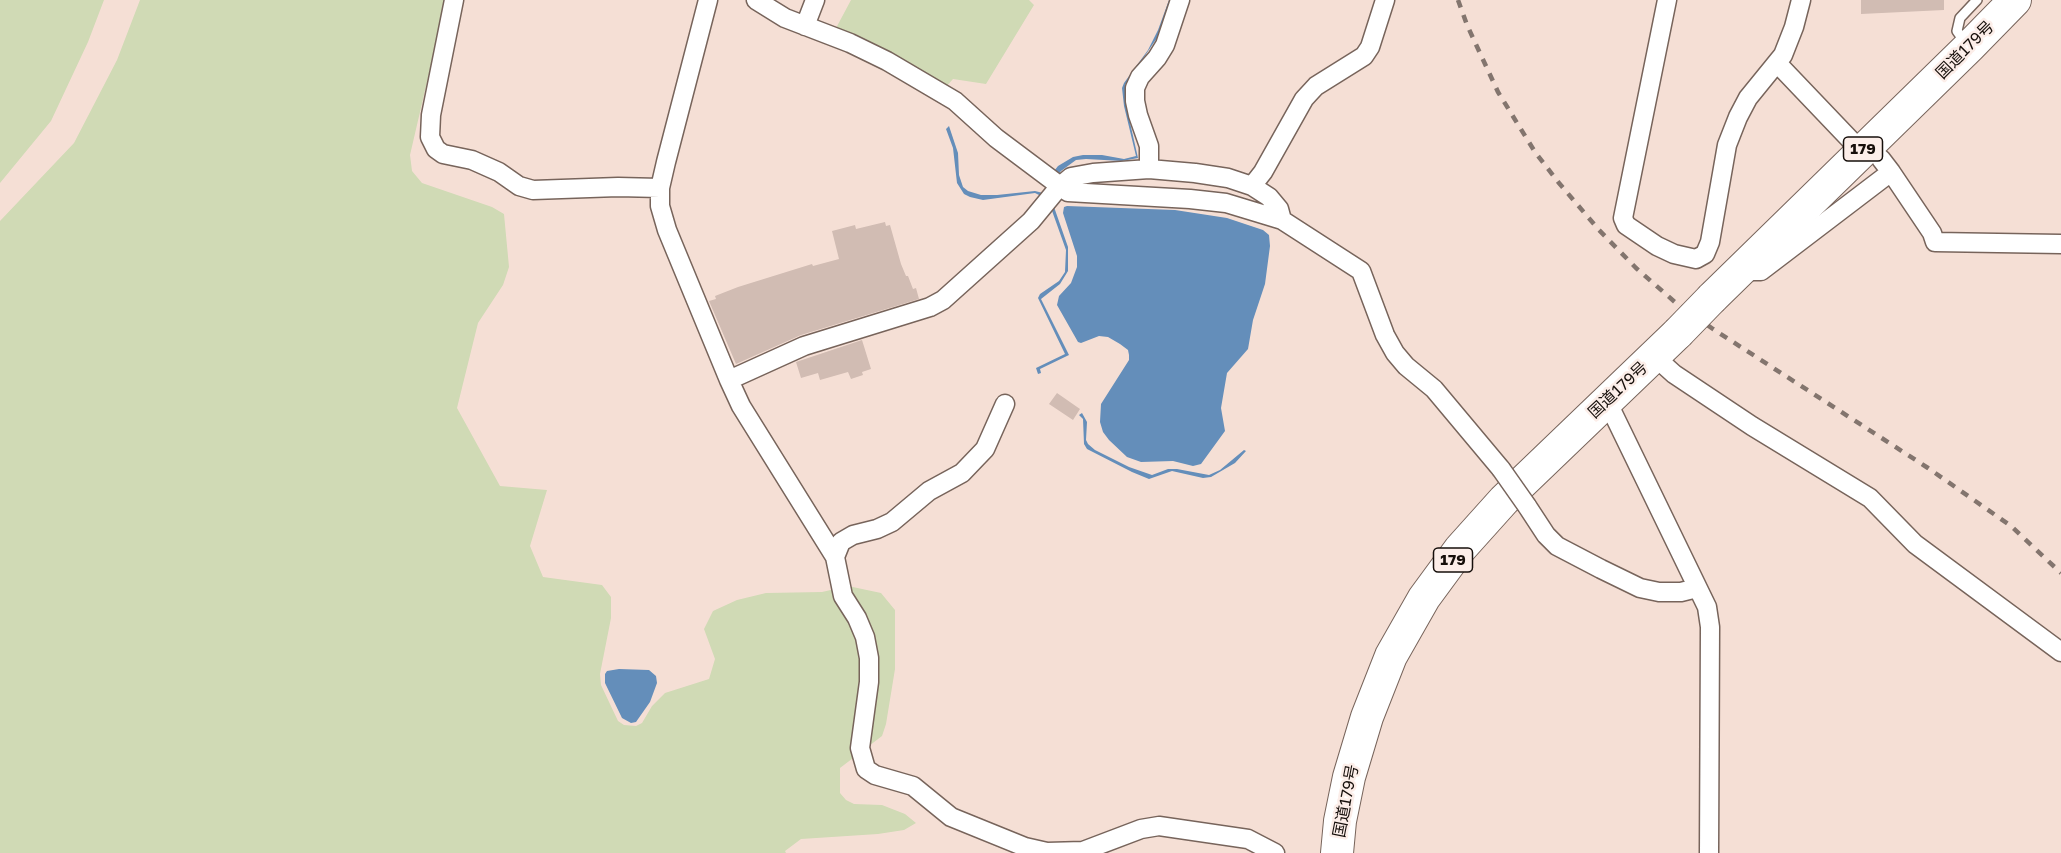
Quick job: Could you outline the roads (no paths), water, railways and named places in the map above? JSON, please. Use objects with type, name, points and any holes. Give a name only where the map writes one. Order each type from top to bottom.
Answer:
[{"type":"highway","name":"国道179号","points":[[1337,853],[1340,821],[1349,777],[1366,717],[1391,656],[1424,598],[1460,549],[1504,500],[1712,298],[1872,154],[2015,0]]},
{"type":"street","points":[[454,0],[431,115],[430,137],[436,149],[443,154],[472,160],[499,172],[519,186],[533,190],[660,188]]},
{"type":"street","points":[[708,0],[660,188],[660,206],[667,230],[741,406],[834,557],[843,596],[857,618],[865,637],[869,658],[869,682],[860,748],[866,769],[875,775],[913,786],[951,817],[1025,847],[1047,852],[1083,851],[1141,829],[1159,826],[1248,839],[1275,853]]},
{"type":"street","points":[[756,0],[785,18],[887,61],[955,101],[996,138],[1068,192],[1226,203],[1282,220],[1361,271],[1385,335],[1395,352],[1406,366],[1434,389],[1501,470],[1546,535],[1557,546],[1640,588],[1659,592],[1681,592],[1697,588]]},
{"type":"street","points":[[805,26],[815,0]]},
{"type":"street","points":[[1149,169],[1149,146],[1138,115],[1135,88],[1140,77],[1158,58],[1165,45],[1180,0]]},
{"type":"street","points":[[1252,186],[1263,172],[1304,99],[1316,86],[1364,56],[1370,47],[1385,0]]},
{"type":"street","points":[[1667,0],[1623,218],[1626,225],[1657,246],[1674,254],[1696,259],[1705,254],[1710,242],[1727,145],[1738,117],[1748,98],[1780,59],[1794,27],[1801,0]]},
{"type":"street","points":[[1780,59],[1872,154],[1932,233],[1935,242],[2061,244]]},
{"type":"street","points":[[729,380],[804,346],[930,307],[943,300],[1031,221],[1059,187],[1071,177],[1080,174],[1149,169],[1195,172],[1228,178],[1252,186],[1269,197],[1279,209],[1282,220]]},
{"type":"street","points":[[1654,356],[1674,374],[1752,426],[1870,498],[1915,544],[2061,652]]},
{"type":"street","points":[[1607,400],[1707,607],[1710,627],[1709,853]]},
{"type":"street","points":[[834,557],[841,542],[892,522],[929,491],[962,473],[984,449],[1005,404]]},
{"type":"lane","points":[[1969,47],[1958,31],[1960,18],[1977,0]]},
{"type":"water","points":[[1169,0],[1171,0],[1159,35],[1125,85],[1126,105],[1138,158],[1122,161],[1076,160],[1057,176],[1051,175],[1058,166],[1073,157],[1102,155],[1124,159],[1136,156],[1122,88],[1148,50]]},
{"type":"water","points":[[949,126],[958,153],[959,175],[963,187],[968,191],[981,195],[997,195],[1035,191],[1043,193],[1043,197],[1035,193],[983,200],[964,194],[957,183],[953,148],[946,129]]},
{"type":"water","points":[[1054,207],[1068,247],[1068,271],[1060,284],[1041,299],[1069,355],[1040,369],[1041,373],[1038,374],[1036,368],[1065,354],[1038,298],[1040,294],[1059,281],[1065,272],[1066,250],[1051,208]]},
{"type":"water","points":[[1064,207],[1175,210],[1227,218],[1263,230],[1269,235],[1270,246],[1265,284],[1253,320],[1248,349],[1227,373],[1221,408],[1225,431],[1201,464],[1193,466],[1173,461],[1141,462],[1127,457],[1103,432],[1100,422],[1101,404],[1129,360],[1129,355],[1128,350],[1108,337],[1099,336],[1078,342],[1057,305],[1059,296],[1071,283],[1077,267],[1077,256],[1063,213]]},
{"type":"water","points":[[1082,413],[1087,422],[1086,440],[1088,444],[1095,450],[1129,467],[1152,475],[1168,469],[1177,469],[1209,475],[1220,470],[1244,450],[1246,451],[1235,463],[1211,477],[1203,478],[1172,471],[1149,479],[1087,449],[1084,444],[1083,419],[1079,415]]},
{"type":"water","points":[[649,670],[656,676],[657,683],[650,702],[636,722],[631,723],[622,718],[605,683],[607,671]]},
{"type":"railway","points":[[1458,0],[1498,92],[1535,152],[1599,230],[1636,268],[1676,303],[1713,329],[1928,468],[2011,526],[2061,573]]}]
